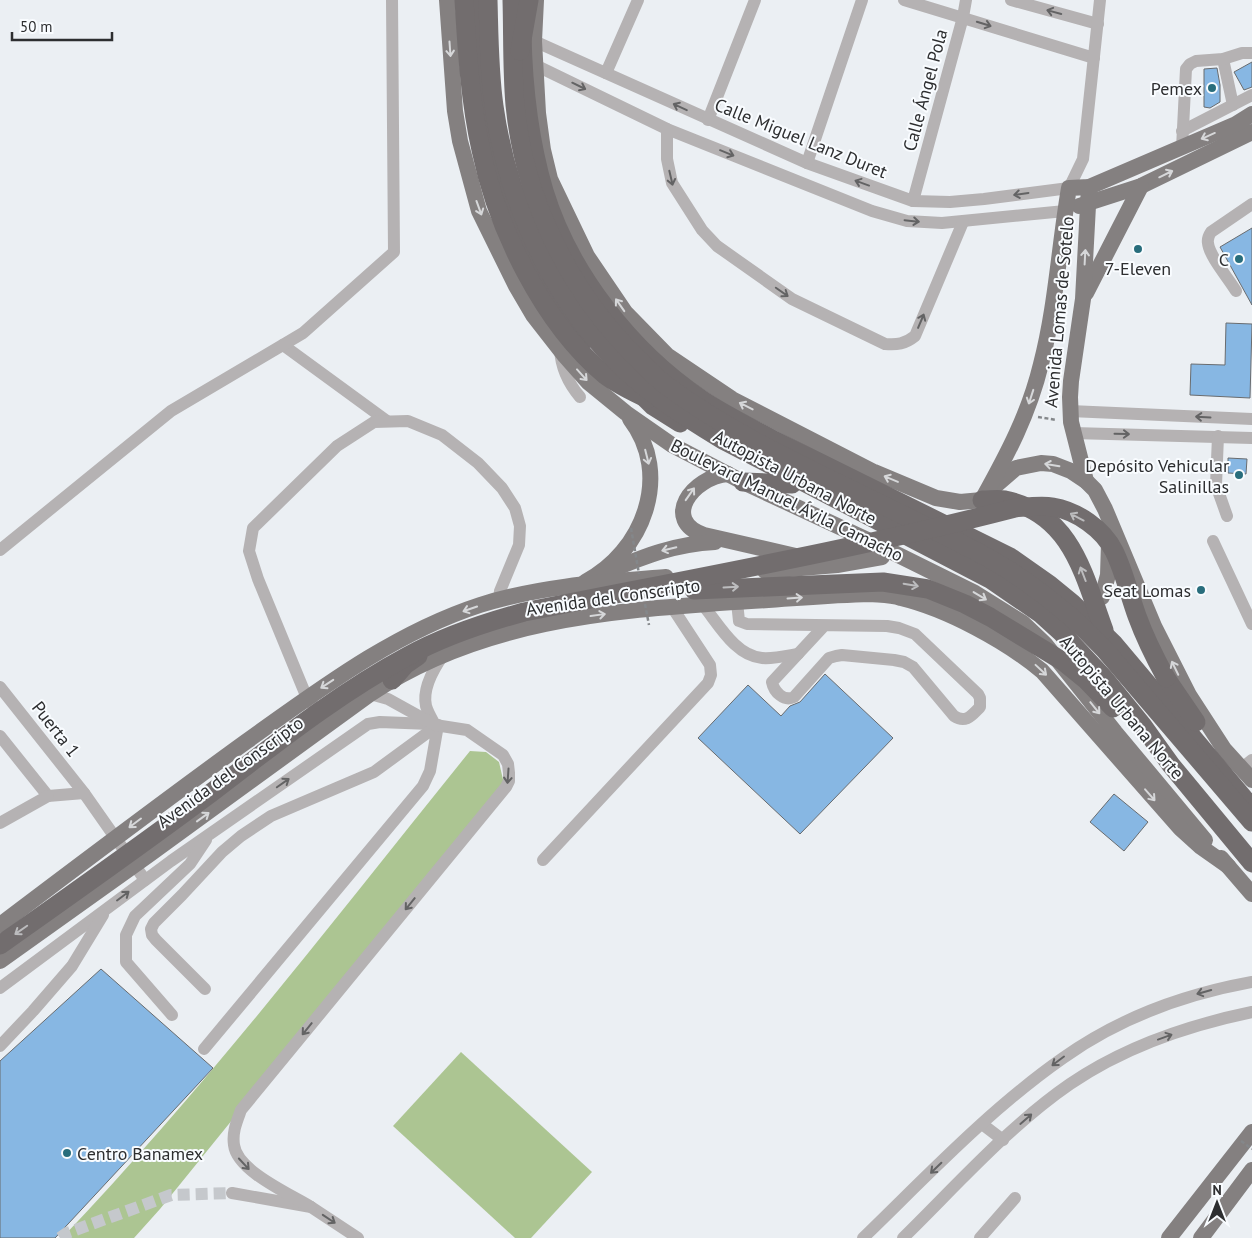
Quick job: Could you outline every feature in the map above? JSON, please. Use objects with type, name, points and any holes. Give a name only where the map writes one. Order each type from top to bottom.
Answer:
[{"type":"highway","points":[[464,0],[474,108],[481,152],[496,204],[518,257],[554,318],[592,363],[606,376],[633,392],[676,410]]},
{"type":"highway","name":"Boulevard Manuel Ávila Camacho","points":[[475,0],[486,120],[497,167],[514,221],[538,273],[565,315],[604,360],[653,406],[706,440],[1000,592],[1051,627],[1072,644],[1113,689],[1252,856]]},
{"type":"highway","name":"Autopista Urbana Norte","points":[[488,0],[494,106],[506,162],[528,227],[551,274],[577,315],[606,350],[634,378],[676,410],[723,440],[965,566],[1017,597],[1048,620],[1082,654],[1252,863]]},
{"type":"highway","name":"Autopista Urbana Norte","points":[[512,0],[515,105],[524,156],[534,194],[544,221],[582,291],[621,342],[666,385],[719,421],[985,556],[1042,594],[1086,630],[1105,650],[1252,822]]},
{"type":"highway","points":[[521,0],[526,108],[544,192],[555,220],[596,295],[636,345],[701,399],[737,420],[1010,557],[1050,585],[1094,622],[1107,636],[1252,808]]},
{"type":"highway","points":[[514,74],[523,43],[529,0]]},
{"type":"highway","points":[[736,478],[792,484]]},
{"type":"highway","points":[[982,500],[1005,500],[1037,513],[1054,525],[1071,545],[1107,636]]},
{"type":"highway","points":[[0,945],[121,860],[302,725],[355,688],[408,656],[442,639],[524,612],[767,565],[1015,508],[1053,507],[1066,511],[1089,523],[1107,540],[1117,558],[1143,632],[1166,678],[1185,707],[1252,797]]},
{"type":"highway","points":[[392,680],[414,658],[439,645],[488,626],[522,616],[648,594],[730,587],[883,582],[928,589],[965,604],[1064,662],[1090,683],[1171,765]]},
{"type":"main road","name":"Boulevard Manuel Ávila Camacho","points":[[447,0],[455,111],[460,141],[479,211],[516,286],[533,315],[588,382],[626,414],[672,444],[736,478],[975,593],[1023,623],[1045,644],[1115,732],[1252,894]]},
{"type":"main road","points":[[536,0],[534,41],[538,114],[543,150],[550,179],[587,256],[625,312],[668,356],[732,399],[874,472],[936,498],[960,502],[982,500]]},
{"type":"main road","points":[[1070,188],[1089,187],[1236,124],[1252,114]]},
{"type":"main road","name":"Avenida Lomas de Sotelo","points":[[1065,211],[1141,186],[1252,132]]},
{"type":"main road","points":[[1083,299],[1141,186]]},
{"type":"main road","name":"Avenida Lomas de Sotelo","points":[[1086,481],[1071,422],[1071,381],[1083,299],[1089,187]]},
{"type":"main road","name":"Avenida Lomas de Sotelo","points":[[982,500],[1013,444],[1025,416],[1042,364],[1070,188]]},
{"type":"main road","points":[[596,576],[626,548],[640,527],[649,498],[651,483],[648,458],[640,435],[626,414]]},
{"type":"main road","points":[[969,515],[1004,477],[1016,468],[1028,465],[1053,464],[1071,470],[1086,481],[1101,499],[1154,626],[1188,695],[1224,749],[1249,769]]},
{"type":"main road","points":[[736,478],[712,477],[698,485],[687,496],[684,514],[688,525],[698,533],[837,566]]},
{"type":"main road","points":[[1102,597],[1110,565],[1110,519]]},
{"type":"main road","points":[[578,585],[662,550],[693,544],[735,542]]},
{"type":"main road","name":"Avenida del Conscripto","points":[[0,925],[115,838],[324,686],[402,639],[461,612],[499,600],[578,585],[688,575],[837,566],[882,557]]},
{"type":"main road","name":"Avenida del Conscripto","points":[[0,961],[392,680],[444,654],[535,625],[630,611],[702,604],[870,594],[899,597],[946,614],[1002,642],[1042,670],[1180,828],[1201,847],[1228,866]]},
{"type":"main road","points":[[522,616],[550,622]]},
{"type":"main road","points":[[1002,642],[1022,645]]},
{"type":"main road","points":[[1169,1238],[1249,1138]]},
{"type":"main road","points":[[1202,1238],[1252,1170]]},
{"type":"street","points":[[0,550],[171,411],[303,333],[394,252],[392,0]]},
{"type":"street","points":[[606,73],[638,0]]},
{"type":"street","points":[[708,120],[755,0]]},
{"type":"street","points":[[807,163],[862,0]]},
{"type":"street","points":[[904,0],[1094,58]]},
{"type":"street","name":"Calle Ángel Pola","points":[[913,201],[966,0]]},
{"type":"street","points":[[1011,0],[1098,24]]},
{"type":"street","points":[[1089,187],[1083,160],[1100,0]]},
{"type":"street","name":"Calle Miguel Lanz Duret","points":[[534,41],[807,163],[913,201],[950,202],[1070,188]]},
{"type":"street","points":[[1182,148],[1186,69],[1196,61],[1224,60],[1242,53],[1252,53]]},
{"type":"street","points":[[1224,60],[1233,105]]},
{"type":"street","points":[[535,65],[667,129],[872,211],[907,221],[963,222],[1065,211]]},
{"type":"street","points":[[1182,131],[1252,95]]},
{"type":"street","points":[[667,129],[667,159],[672,183],[702,230],[717,246],[792,299],[884,344],[906,343],[915,336],[963,222]]},
{"type":"street","points":[[1070,188],[1083,160]]},
{"type":"street","points":[[1236,290],[1212,253],[1208,244],[1208,237],[1211,232],[1252,204]]},
{"type":"street","points":[[283,345],[387,421]]},
{"type":"street","points":[[560,349],[565,373],[580,397]]},
{"type":"street","points":[[1071,422],[1252,419]]},
{"type":"street","points":[[330,724],[307,698],[249,551],[253,528],[337,446],[374,422],[408,420],[442,435],[478,463],[502,488],[516,508],[520,526],[519,545],[500,592],[499,600]]},
{"type":"street","points":[[1071,422],[1252,438]]},
{"type":"street","points":[[1218,436],[1216,485],[1227,516]]},
{"type":"street","points":[[1213,541],[1252,624]]},
{"type":"street","points":[[737,602],[737,617],[742,622],[824,626],[887,626],[915,634],[978,694],[980,707],[968,718],[959,719],[954,716],[913,668],[904,662],[842,655],[829,658],[794,697],[786,699],[774,688],[772,682],[824,626]]},
{"type":"street","points":[[702,604],[732,642],[749,655],[762,658],[798,654]]},
{"type":"street","points":[[543,860],[708,683],[712,675],[710,666],[672,607]]},
{"type":"street","points":[[204,1049],[422,786],[430,770],[436,725],[426,707],[426,694],[430,678],[444,654]]},
{"type":"street","name":"Puerta 1","points":[[0,687],[84,793],[145,880]]},
{"type":"street","points":[[370,694],[388,699],[436,725]]},
{"type":"street","points":[[0,988],[145,880],[368,724],[380,722],[436,725],[467,730],[503,755],[508,764],[509,781],[506,787],[241,1110],[235,1126],[234,1145],[238,1158],[250,1171],[311,1207],[358,1238]]},
{"type":"street","points":[[205,989],[152,935],[151,929],[154,922],[222,852],[241,836],[271,816],[374,772],[436,725]]},
{"type":"street","points":[[0,736],[48,796]]},
{"type":"street","points":[[0,823],[48,796],[84,793]]},
{"type":"street","points":[[261,798],[271,816]]},
{"type":"street","points":[[172,1015],[126,962],[126,935],[135,916],[190,864],[210,834]]},
{"type":"street","points":[[0,1046],[72,966],[106,909]]},
{"type":"street","points":[[862,1238],[982,1124],[1020,1090],[1064,1057],[1092,1039],[1170,1003],[1222,987],[1252,982]]},
{"type":"street","points":[[903,1238],[1003,1140],[1071,1084],[1118,1057],[1163,1037],[1217,1020],[1252,1012]]},
{"type":"street","points":[[982,1124],[1003,1140]]},
{"type":"street","points":[[232,1194],[311,1207]]},
{"type":"street","points":[[980,1238],[1015,1198]]},
{"type":"path","points":[[1025,416],[1071,422]]},
{"type":"green space","points":[[470,751],[486,752],[499,762],[504,784],[160,1209],[134,1238],[62,1238],[169,1121],[271,999]]},
{"type":"green space","points":[[461,1052],[592,1172],[531,1238],[515,1238],[393,1126]]},
{"type":"building","name":"Pemex","points":[[1252,62],[1252,87],[1244,90],[1234,72]]},
{"type":"building","name":"Pemex","points":[[1217,68],[1220,102],[1210,108],[1204,107],[1204,69]]},
{"type":"building","name":"C","points":[[1252,228],[1252,305],[1220,247]]},
{"type":"building","points":[[1226,323],[1252,324],[1250,398],[1190,395],[1191,364],[1225,365]]},
{"type":"building","points":[[1228,458],[1247,459],[1246,474],[1228,473]]},
{"type":"building","points":[[825,674],[893,738],[800,834],[698,738],[748,685],[781,716],[790,706],[800,702]]},
{"type":"building","points":[[1114,794],[1148,822],[1124,851],[1090,822]]},
{"type":"building","name":"Centro Banamex","points":[[101,969],[213,1068],[55,1238],[0,1238],[0,1061]]},
{"type":"tunnel","points":[[60,1238],[67,1233],[171,1195],[232,1193]]},
{"type":"place","name":"Pemex","points":[[1212,88]]},
{"type":"place","name":"7-Eleven","points":[[1138,249]]},
{"type":"place","name":"C","points":[[1239,259]]},
{"type":"place","name":"Depósito Vehicular Salinillas","points":[[1239,475]]},
{"type":"place","name":"Seat Lomas","points":[[1201,590]]},
{"type":"place","name":"Centro Banamex","points":[[67,1153]]}]
